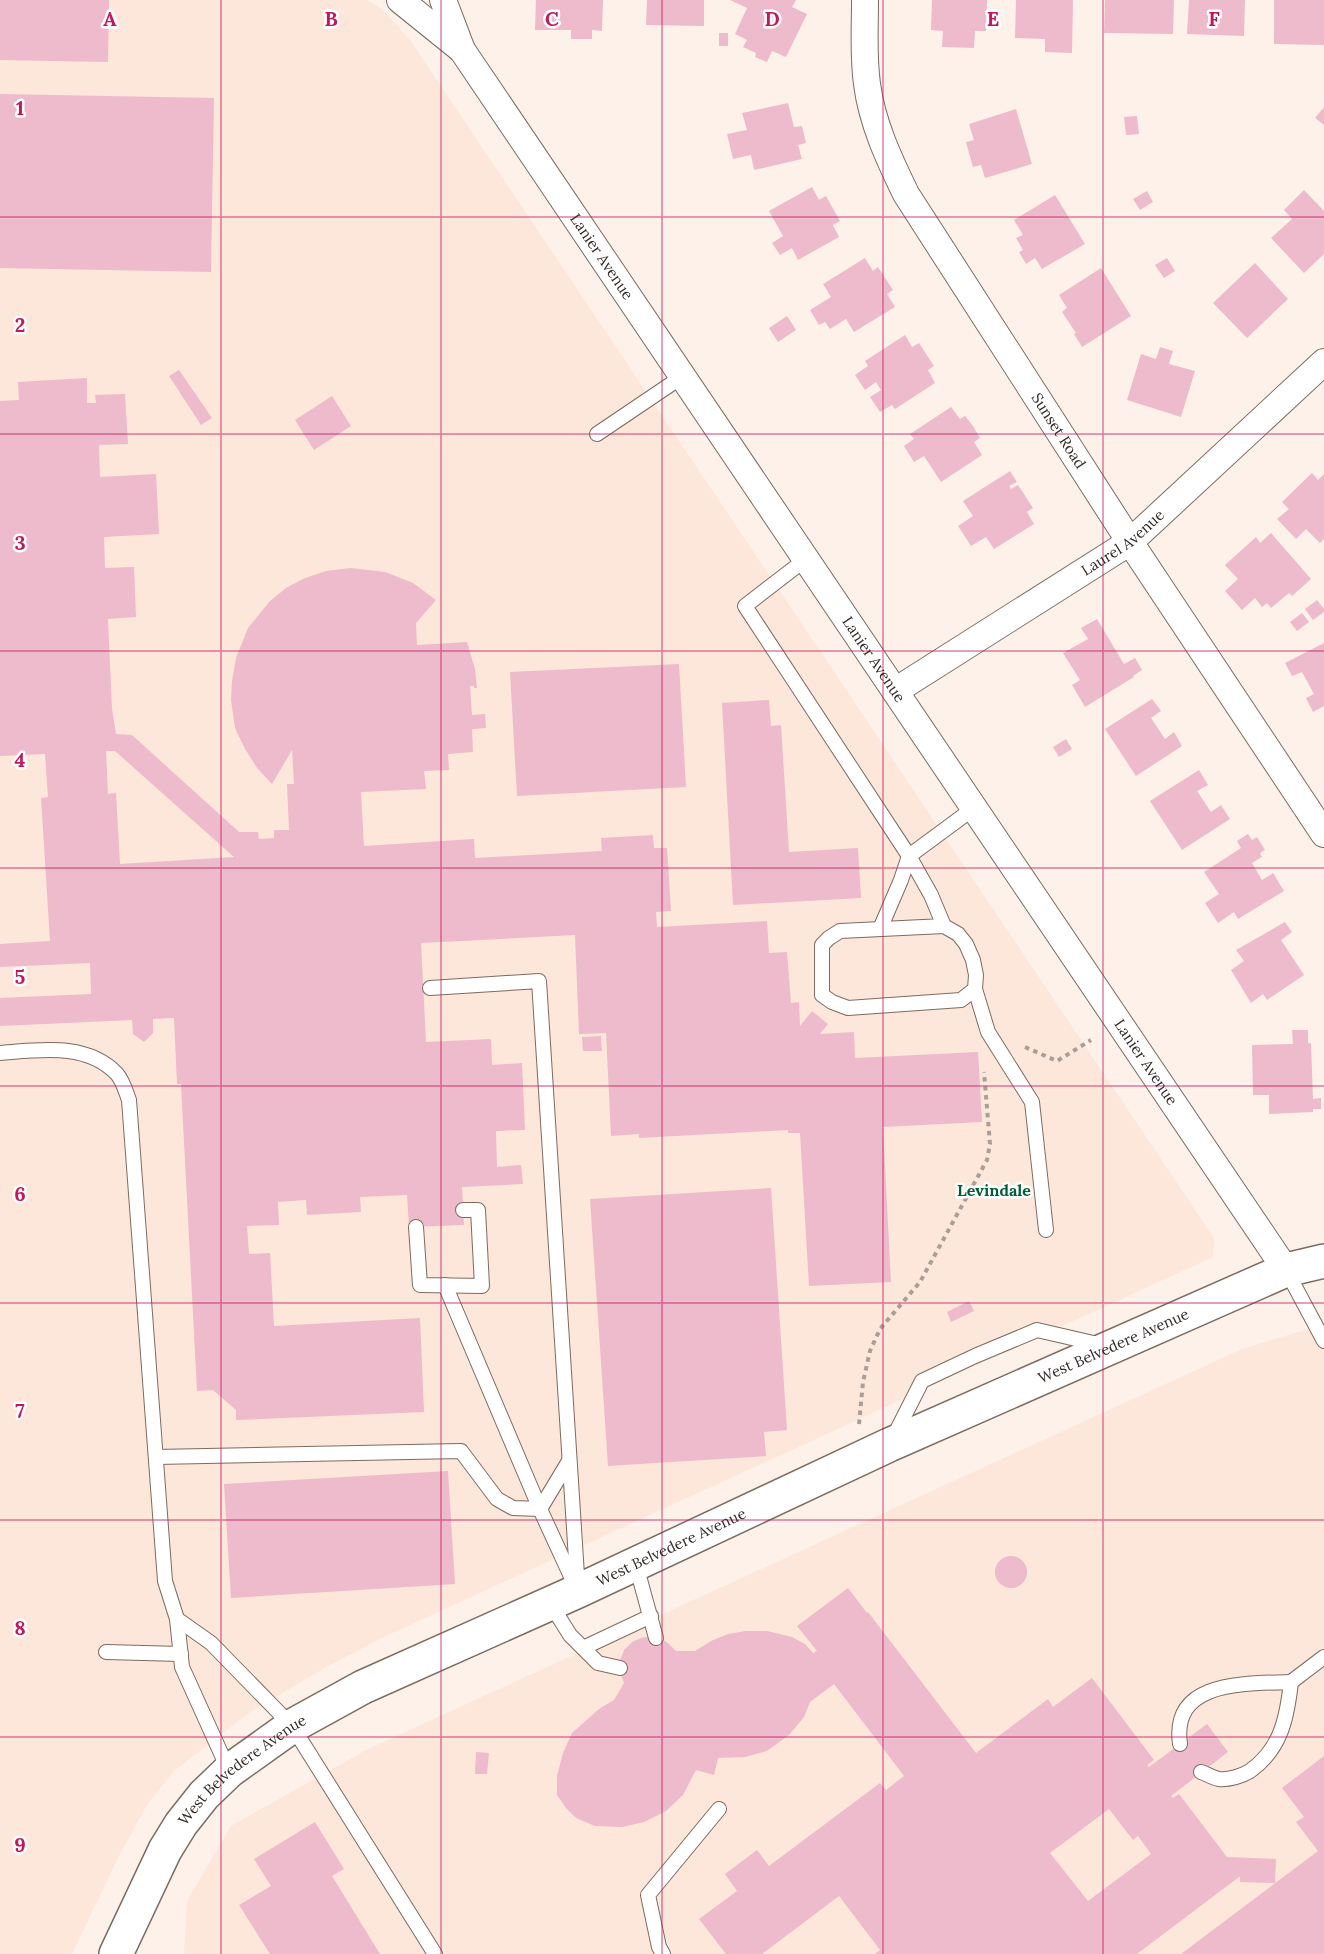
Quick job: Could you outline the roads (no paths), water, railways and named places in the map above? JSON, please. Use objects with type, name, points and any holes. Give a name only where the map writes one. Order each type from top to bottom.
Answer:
[{"type":"main road","name":"West Belvedere Avenue","points":[[116,1954],[165,1850],[181,1824],[204,1795],[229,1771],[292,1726],[363,1687],[636,1564],[889,1445],[1286,1269],[1324,1261]]},
{"type":"street","name":"Lanier Avenue","points":[[400,0],[462,50]]},
{"type":"street","name":"Lanier Avenue","points":[[443,0],[462,50],[1286,1269]]},
{"type":"street","name":"Sunset Road","points":[[865,0],[867,86],[886,154],[912,204],[1130,542],[1324,834]]},
{"type":"street","name":"Laurel Avenue","points":[[895,691],[1130,542],[1324,362]]},
{"type":"lane","points":[[597,434],[682,376]]},
{"type":"lane","points":[[806,559],[745,606],[909,856],[931,895],[944,926]]},
{"type":"lane","points":[[880,928],[909,856],[974,808]]},
{"type":"lane","points":[[975,989],[961,1000],[848,1008],[822,995],[822,945],[828,938],[840,931],[944,926],[958,934],[966,944],[975,967],[975,989],[988,1032],[1032,1102],[1046,1230]]},
{"type":"lane","points":[[430,988],[539,981],[569,1461],[564,1597]]},
{"type":"lane","points":[[0,1053],[74,1051],[100,1061],[119,1076],[129,1100],[165,1581],[177,1620],[182,1667],[229,1771]]},
{"type":"lane","points":[[416,1227],[420,1285],[482,1286],[478,1210],[463,1210]]},
{"type":"lane","points":[[1286,1269],[1324,1341]]},
{"type":"lane","points":[[445,1286],[540,1509],[564,1597],[570,1635],[598,1664],[620,1668]]},
{"type":"lane","points":[[889,1445],[922,1381],[975,1356],[1038,1330],[1109,1347]]},
{"type":"lane","points":[[156,1457],[461,1451],[497,1499],[513,1508],[540,1509]]},
{"type":"lane","points":[[540,1509],[569,1461]]},
{"type":"lane","points":[[636,1564],[656,1638]]},
{"type":"lane","points":[[583,1648],[651,1617]]},
{"type":"lane","points":[[177,1620],[211,1643],[292,1726],[435,1954]]},
{"type":"lane","points":[[105,1652],[181,1654]]},
{"type":"lane","points":[[1180,1744],[1178,1729],[1184,1710],[1203,1693],[1230,1685],[1291,1682],[1324,1657]]},
{"type":"lane","points":[[1201,1772],[1220,1779],[1242,1776],[1264,1761],[1279,1737],[1287,1711],[1291,1682]]},
{"type":"lane","points":[[663,1954],[659,1947],[648,1895],[719,1809]]},
{"type":"district","name":"Levindale","points":[[994,1190]]}]
